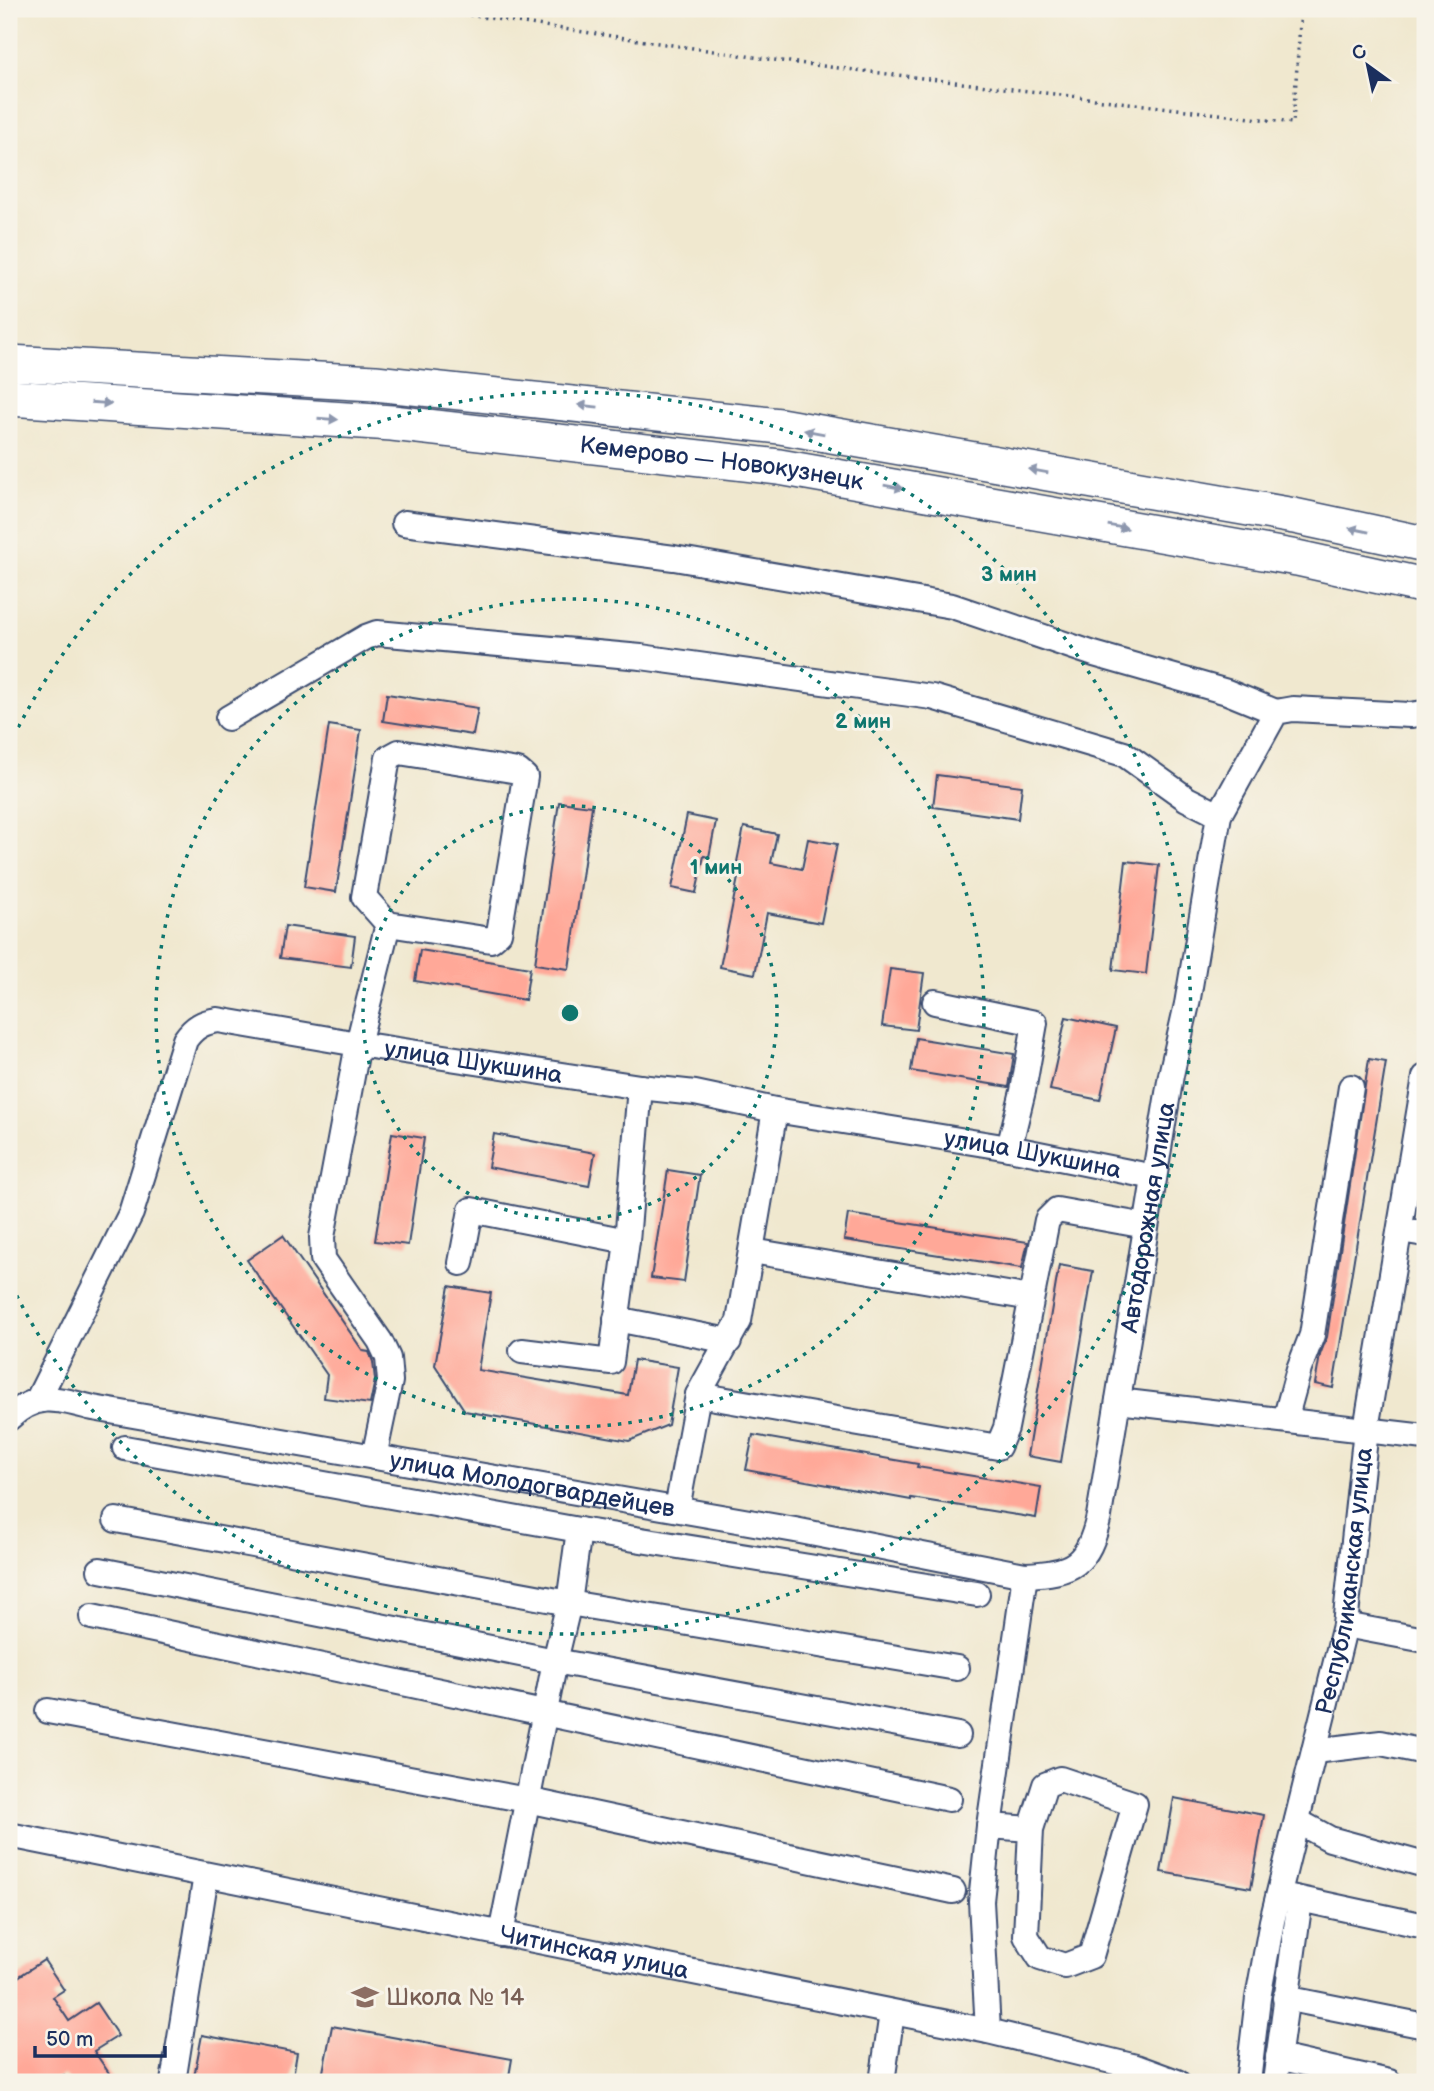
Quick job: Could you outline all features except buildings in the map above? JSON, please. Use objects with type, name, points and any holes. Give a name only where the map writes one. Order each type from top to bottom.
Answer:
[{"type":"highway","name":"Кемерово — Новокузнецк","points":[[9,363],[375,383],[780,426],[1294,516],[1425,544]]},
{"type":"highway","name":"Кемерово — Новокузнецк","points":[[9,398],[392,423],[779,467],[1297,558],[1425,586]]},
{"type":"street","points":[[9,351],[53,365]]},
{"type":"street","points":[[9,412],[64,400]]},
{"type":"street","points":[[404,523],[674,558],[952,606],[1094,654],[1227,692],[1276,712],[1293,709],[1410,715],[1425,713]]},
{"type":"street","points":[[228,718],[377,633],[641,657],[932,697],[1124,754],[1187,799],[1219,815]]},
{"type":"street","name":"Автодорожная улица","points":[[1025,1575],[1051,1574],[1067,1569],[1087,1552],[1093,1541],[1154,1177],[1219,815],[1276,712]]},
{"type":"street","points":[[399,752],[518,771],[525,777],[499,933],[491,940],[388,924],[364,898],[388,758],[399,752]]},
{"type":"street","points":[[374,1457],[390,1381],[388,1358],[380,1341],[323,1259],[321,1237],[358,1044],[388,924]]},
{"type":"street","points":[[935,1002],[1035,1024],[1009,1148]]},
{"type":"street","name":"улица Шукшина","points":[[38,1399],[131,1213],[186,1040],[192,1029],[207,1021],[218,1020],[358,1044],[695,1093],[775,1110],[1009,1148],[1154,1177]]},
{"type":"street","name":"Республиканская улица","points":[[1248,2082],[1258,1998],[1289,1897],[1297,1821],[1345,1625],[1366,1429],[1425,1077]]},
{"type":"street","points":[[522,1351],[611,1362],[627,1241],[640,1087]]},
{"type":"street","points":[[1285,1420],[1312,1335],[1351,1087]]},
{"type":"street","points":[[677,1510],[698,1395],[739,1321],[775,1110]]},
{"type":"street","points":[[461,1263],[471,1210],[627,1241]]},
{"type":"street","points":[[698,1395],[998,1447],[1006,1428],[1047,1220],[1057,1210],[1146,1226]]},
{"type":"street","points":[[1401,1230],[1425,1234]]},
{"type":"street","points":[[752,1251],[1031,1298]]},
{"type":"street","points":[[616,1319],[729,1341]]},
{"type":"street","points":[[9,1418],[38,1399]]},
{"type":"street","name":"улица Молодогвардейцев","points":[[38,1399],[60,1400],[677,1510],[1025,1575]]},
{"type":"street","points":[[1118,1401],[1425,1437]]},
{"type":"street","points":[[125,1448],[579,1530],[977,1594]]},
{"type":"street","points":[[116,1520],[569,1603],[957,1668]]},
{"type":"street","points":[[501,1934],[569,1603],[579,1530]]},
{"type":"street","points":[[100,1570],[555,1661],[958,1735]]},
{"type":"street","points":[[988,2031],[981,1901],[989,1826],[1025,1575]]},
{"type":"street","points":[[92,1618],[949,1799]]},
{"type":"street","points":[[1345,1625],[1425,1640]]},
{"type":"street","points":[[48,1711],[527,1800],[953,1891]]},
{"type":"street","points":[[1314,1751],[1381,1743],[1425,1752]]},
{"type":"street","points":[[1060,1779],[1135,1804],[1091,1956],[1065,1966],[1040,1958],[1026,1936],[1031,1829],[1045,1786],[1060,1779]]},
{"type":"street","points":[[1297,1821],[1330,1839],[1425,1866]]},
{"type":"street","points":[[989,1826],[1031,1829]]},
{"type":"street","name":"Читинская улица","points":[[9,1835],[988,2031],[1136,2067],[1165,2080]]},
{"type":"street","points":[[173,2082],[205,1874]]},
{"type":"street","points":[[1275,2082],[1285,1998],[1289,1897],[1425,1926]]},
{"type":"street","points":[[1285,1998],[1425,2026]]},
{"type":"street","points":[[882,2082],[892,2013]]},
{"type":"street","points":[[1278,2057],[1389,2082]]},
{"type":"path","points":[[428,9],[780,61],[1293,123],[1301,9]]},
{"type":"path","points":[[9,10],[69,10]]},
{"type":"place","name":"Школа № 14","points":[[365,1997]]}]
